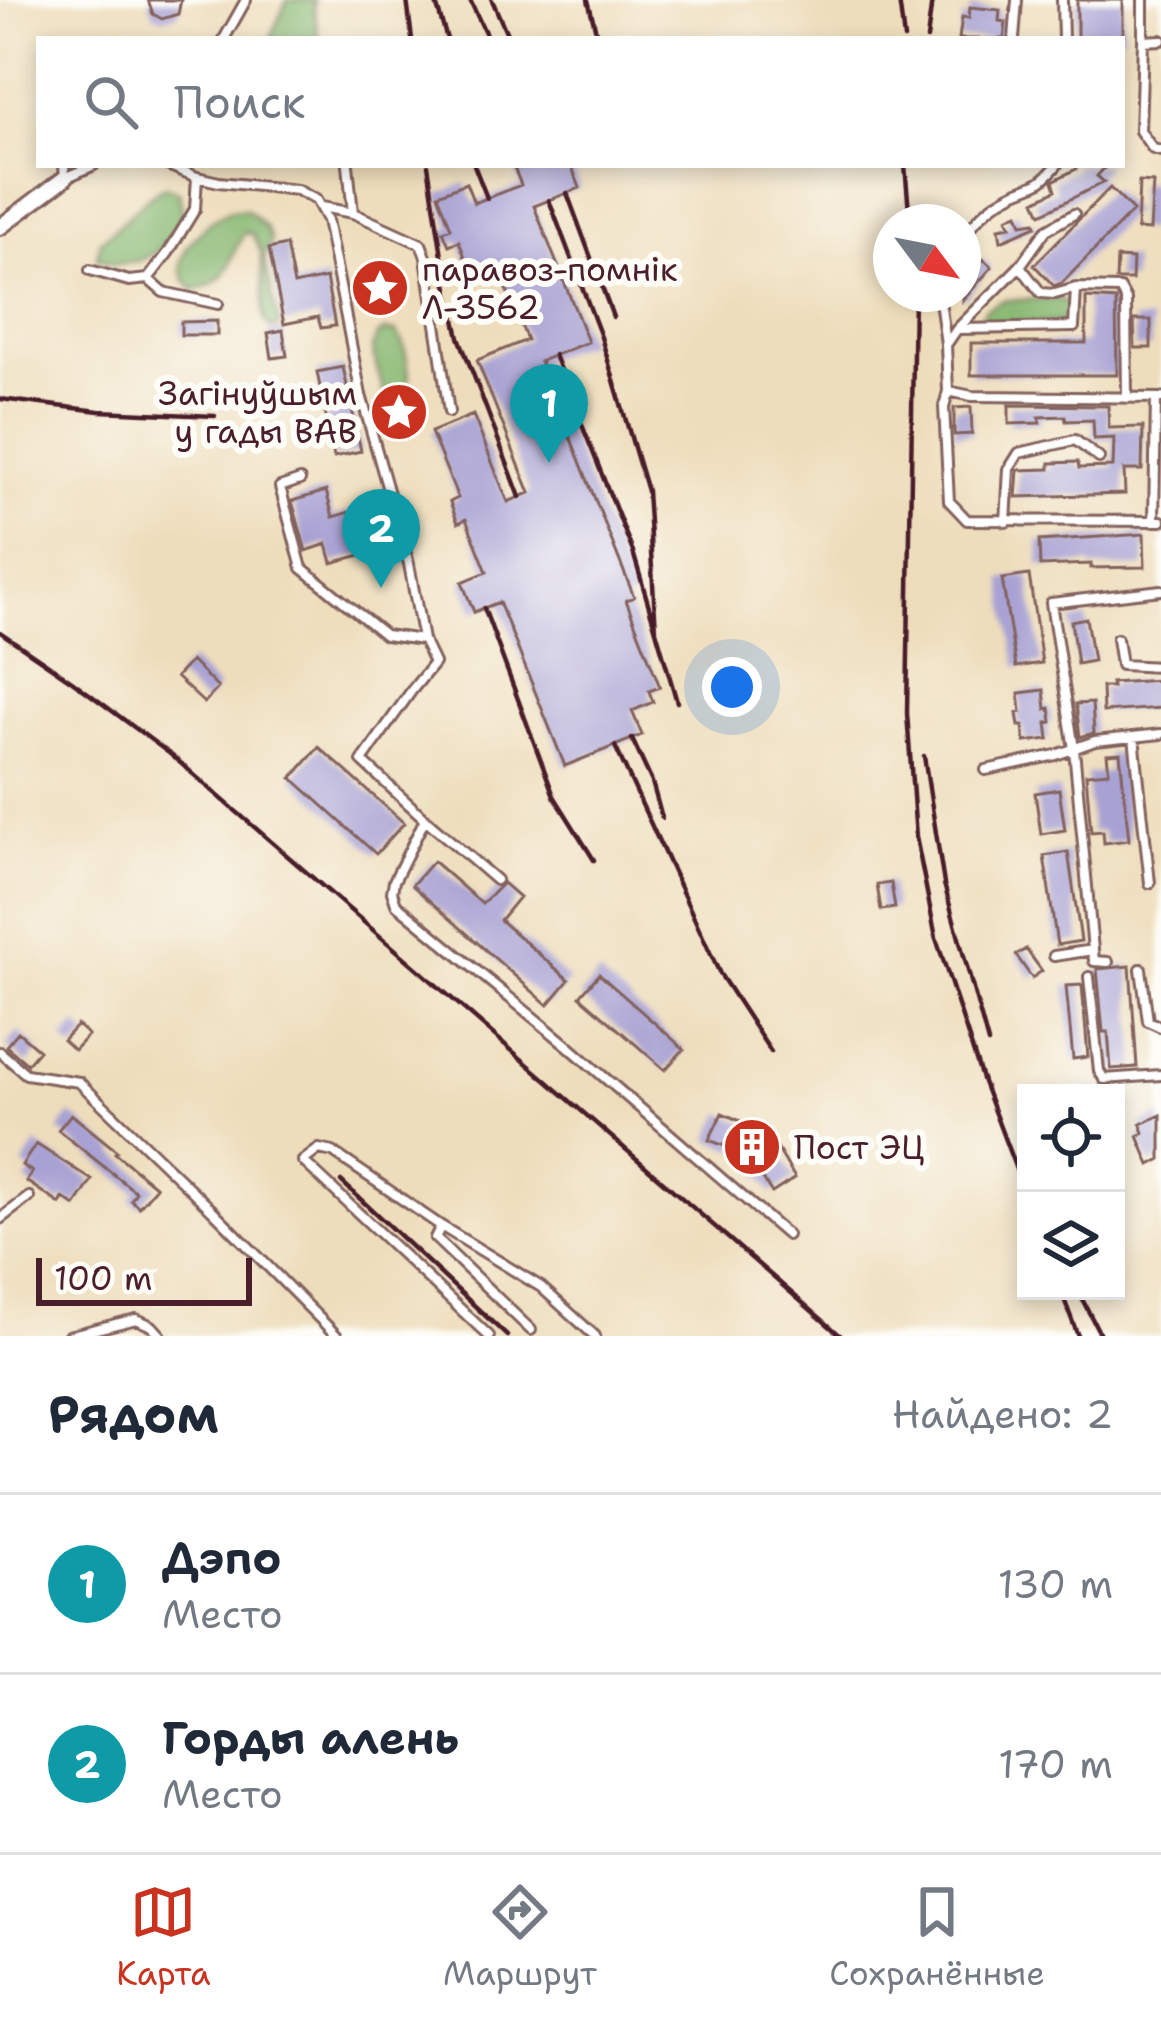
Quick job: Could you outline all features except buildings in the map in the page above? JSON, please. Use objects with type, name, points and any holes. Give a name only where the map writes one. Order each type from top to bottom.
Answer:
[{"type":"street","points":[[0,227],[64,171]]},
{"type":"lane","points":[[226,36],[246,0]]},
{"type":"lane","points":[[1014,36],[1016,0]]},
{"type":"lane","points":[[1062,0],[1063,36]]},
{"type":"lane","points":[[1143,0],[1140,131],[1161,152]]},
{"type":"lane","points":[[1143,40],[1161,40]]},
{"type":"lane","points":[[174,168],[219,182],[297,190],[316,200],[327,220],[361,395],[409,564],[423,640],[434,664],[362,761],[496,880]]},
{"type":"lane","points":[[348,168],[352,213]]},
{"type":"lane","points":[[981,215],[1011,194],[1040,185],[1054,168]]},
{"type":"lane","points":[[90,269],[129,281],[148,279],[195,208],[197,177]]},
{"type":"lane","points":[[320,207],[352,213],[421,244],[449,412]]},
{"type":"lane","points":[[946,345],[1020,266],[1046,230],[1074,214]]},
{"type":"lane","points":[[1020,266],[1041,292],[1120,290],[1126,300],[1127,398]]},
{"type":"lane","points":[[148,279],[163,292],[218,304]]},
{"type":"lane","points":[[957,329],[1074,327],[1076,288]]},
{"type":"lane","points":[[941,312],[949,501],[968,520],[1158,521],[1158,398],[948,392]]},
{"type":"lane","points":[[1006,522],[1009,469],[1019,453],[1075,440],[1099,458]]},
{"type":"lane","points":[[300,480],[280,487],[302,568],[385,635],[423,640]]},
{"type":"lane","points":[[1108,962],[1094,961],[1073,749],[1051,603],[1161,590]]},
{"type":"lane","points":[[1117,639],[1121,665],[1161,667]]},
{"type":"lane","points":[[986,770],[1056,755],[1095,740],[1161,734]]},
{"type":"lane","points":[[1134,737],[1150,883]]},
{"type":"lane","points":[[425,819],[394,881],[395,904],[787,1235]]},
{"type":"lane","points":[[1144,834],[1161,833]]},
{"type":"lane","points":[[1054,956],[1093,950]]},
{"type":"lane","points":[[1142,969],[1148,1021],[1161,1027]]},
{"type":"lane","points":[[1089,977],[1099,1071],[1104,1079],[1161,1076]]},
{"type":"lane","points":[[0,1052],[26,1074],[79,1082],[337,1336]]},
{"type":"lane","points":[[489,1336],[302,1161],[319,1149],[333,1152],[541,1287],[595,1336]]},
{"type":"lane","points":[[0,1219],[29,1197]]},
{"type":"lane","points":[[441,1226],[435,1238],[531,1330]]},
{"type":"lane","points":[[68,1336],[136,1319],[161,1336]]},
{"type":"green space","points":[[287,0],[314,0],[318,36],[271,36]]},
{"type":"green space","points":[[165,186],[179,192],[183,215],[161,247],[130,263],[97,258],[101,240]]},
{"type":"green space","points":[[247,210],[271,240],[264,258],[279,326],[272,329],[264,320],[261,252],[253,235],[245,232],[216,282],[193,290],[182,272],[187,249],[206,227],[227,212]]},
{"type":"green space","points":[[1004,300],[1067,302],[1072,313],[1067,322],[995,326],[980,321],[985,309]]},
{"type":"green space","points":[[384,331],[396,332],[408,364],[405,397],[393,400],[385,397],[372,349]]},
{"type":"railway","points":[[407,0],[412,36]]},
{"type":"railway","points":[[435,0],[446,36]]},
{"type":"railway","points":[[470,0],[487,36]]},
{"type":"railway","points":[[492,0],[507,34]]},
{"type":"railway","points":[[588,0],[597,36]]},
{"type":"railway","points":[[899,0],[904,36]]},
{"type":"railway","points":[[927,36],[932,0]]},
{"type":"railway","points":[[428,168],[459,337],[520,497]]},
{"type":"railway","points":[[475,168],[487,198]]},
{"type":"railway","points":[[905,168],[908,204]]},
{"type":"railway","points":[[567,193],[613,317]]},
{"type":"railway","points":[[549,200],[601,337],[647,491],[656,630]]},
{"type":"railway","points":[[914,312],[907,713],[916,837],[936,938],[1024,1192]]},
{"type":"railway","points":[[554,355],[633,552],[677,702]]},
{"type":"railway","points":[[0,399],[99,411],[215,416]]},
{"type":"railway","points":[[484,608],[554,796],[594,860]]},
{"type":"railway","points":[[0,632],[170,754],[841,1336]]},
{"type":"railway","points":[[632,739],[662,818]]},
{"type":"railway","points":[[615,746],[720,974],[771,1052]]},
{"type":"railway","points":[[924,756],[944,884],[988,1043]]},
{"type":"railway","points":[[341,1181],[507,1336]]},
{"type":"railway","points":[[1064,1300],[1078,1336]]},
{"type":"railway","points":[[1083,1300],[1101,1336]]},
{"type":"place","name":"паравоз-помнік Л-3562","points":[[380,288]]},
{"type":"place","name":"Загінуўшым у гады ВАВ","points":[[399,412]]},
{"type":"place","name":"Дэпо","points":[[549,463]]},
{"type":"place","name":"Горды алень","points":[[381,588]]},
{"type":"place","name":"Пост ЭЦ","points":[[752,1147]]}]
